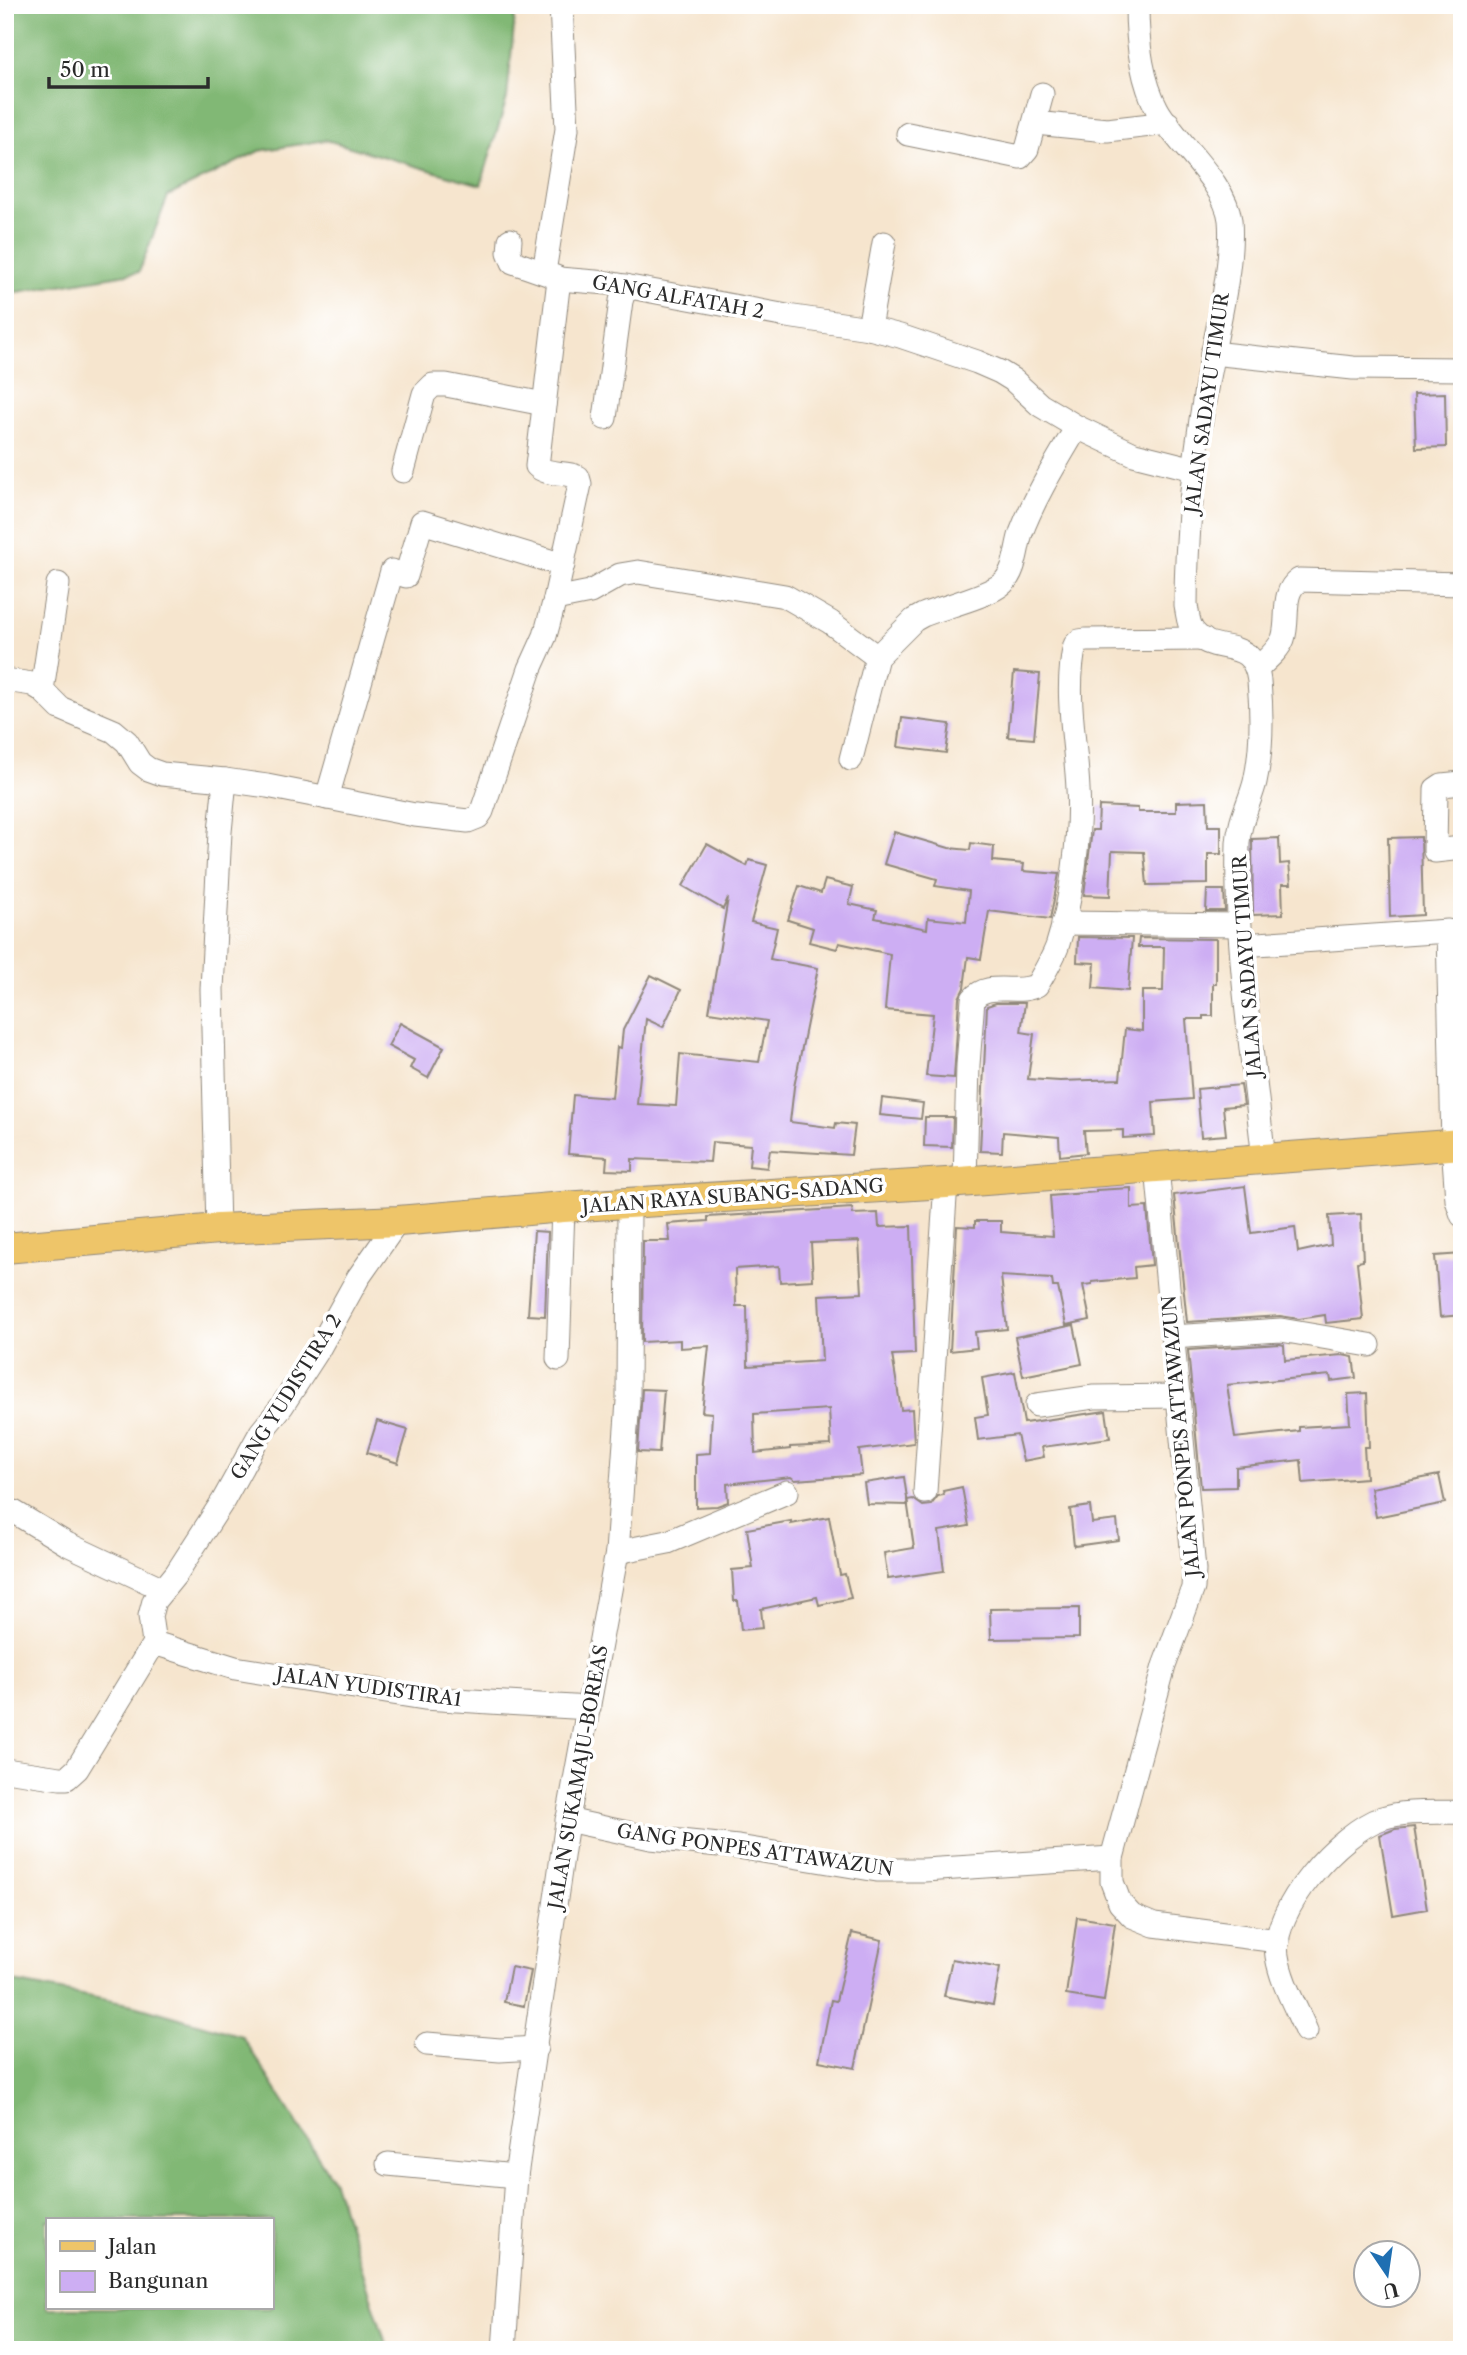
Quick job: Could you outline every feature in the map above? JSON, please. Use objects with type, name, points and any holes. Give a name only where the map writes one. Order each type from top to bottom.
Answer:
[{"type":"main road","name":"JALAN RAYA SUBANG-SADANG","points":[[5,1248],[218,1229],[398,1221],[1457,1144]]},
{"type":"street","points":[[5,680],[32,684],[60,708],[121,736],[140,763],[162,774],[225,780],[415,815],[468,821],[478,817],[530,669],[545,636],[580,484],[578,477],[571,474],[542,470],[537,466],[544,404],[551,275],[566,130],[561,5]]},
{"type":"street","name":"JALAN SADAYU TIMUR","points":[[1137,5],[1140,50],[1149,89],[1158,110],[1209,177],[1228,210],[1230,242],[1194,469],[1186,606],[1194,633],[1203,639]]},
{"type":"street","points":[[908,134],[1015,158],[1025,154],[1042,94]]},
{"type":"street","points":[[1035,123],[1107,130],[1168,123]]},
{"type":"street","name":"GANG ALFATAH 2","points":[[510,240],[509,252],[513,262],[551,275],[869,328],[977,362],[1013,380],[1040,405],[1077,428],[1134,454],[1194,469]]},
{"type":"street","points":[[869,328],[884,243]]},
{"type":"street","points":[[605,418],[621,301],[626,286]]},
{"type":"street","points":[[1212,353],[1353,368],[1462,369]]},
{"type":"street","points":[[403,471],[424,394],[433,385],[446,385],[544,404]]},
{"type":"street","points":[[851,759],[877,657],[923,615],[993,589],[1006,579],[1011,572],[1022,532],[1056,461],[1077,428]]},
{"type":"street","points":[[327,798],[392,571],[406,576],[422,522],[563,565]]},
{"type":"street","points":[[555,599],[590,592],[620,575],[638,572],[785,596],[830,622],[877,657]]},
{"type":"street","points":[[925,1492],[973,999],[989,989],[1024,989],[1037,985],[1056,950],[1075,857],[1079,792],[1070,700],[1075,645],[1086,640],[1203,639],[1248,654],[1257,669],[1281,644],[1285,635],[1289,591],[1299,580],[1462,584]]},
{"type":"street","points":[[42,690],[58,584]]},
{"type":"street","name":"JALAN SADAYU TIMUR","points":[[1257,669],[1260,728],[1258,760],[1255,781],[1238,840],[1241,935],[1264,1160]]},
{"type":"street","points":[[218,1229],[212,989],[225,780]]},
{"type":"street","points":[[1462,783],[1442,785],[1436,789],[1435,850],[1462,848]]},
{"type":"street","points":[[1063,923],[1241,935],[1455,931],[1457,1200],[1462,1215]]},
{"type":"street","name":"JALAN PONPES ATTAWAZUN","points":[[1157,1167],[1194,1570],[1193,1588],[1164,1666],[1112,1858],[1112,1882],[1120,1903],[1132,1916],[1154,1925],[1278,1941]]},
{"type":"street","name":"JALAN SUKAMAJU-BOREAS","points":[[504,2350],[516,2176],[567,1820],[617,1552],[628,1401],[629,1203]]},
{"type":"street","points":[[558,1359],[563,1207]]},
{"type":"street","name":"GANG YUDISTIRA 2","points":[[154,1643],[150,1616],[152,1608],[223,1501],[261,1432],[310,1363],[359,1278],[398,1221]]},
{"type":"street","points":[[1172,1336],[1281,1330],[1369,1345]]},
{"type":"street","points":[[1037,1405],[1094,1397],[1179,1396]]},
{"type":"street","points":[[617,1552],[668,1542],[788,1492]]},
{"type":"street","points":[[5,1511],[14,1512],[67,1544],[169,1582]]},
{"type":"street","points":[[5,1770],[60,1779],[73,1774],[154,1643]]},
{"type":"street","name":"JALAN YUDISTIRA1","points":[[154,1643],[235,1668],[424,1698],[589,1708]]},
{"type":"street","points":[[1306,2031],[1281,1972],[1276,1953],[1280,1931],[1293,1900],[1318,1867],[1343,1841],[1379,1819],[1395,1815],[1462,1812]]},
{"type":"street","name":"GANG PONPES ATTAWAZUN","points":[[567,1820],[651,1838],[738,1847],[877,1870],[925,1870],[1112,1858]]},
{"type":"street","points":[[428,2044],[500,2050],[536,2048]]},
{"type":"street","points":[[388,2164],[516,2176]]},
{"type":"green space","points":[[5,5],[516,5],[507,98],[481,185],[326,140],[259,151],[168,196],[139,272],[5,294]]},
{"type":"green space","points":[[5,1978],[138,2006],[242,2036],[334,2182],[388,2350],[5,2350]]},
{"type":"building","points":[[1445,393],[1446,447],[1416,448],[1414,394]]},
{"type":"building","points":[[1014,672],[1040,674],[1034,739],[1008,737]]},
{"type":"building","points":[[902,718],[950,724],[946,753],[898,747]]},
{"type":"building","points":[[1207,801],[1208,826],[1221,826],[1221,854],[1208,854],[1208,884],[1147,885],[1144,852],[1112,851],[1110,896],[1084,895],[1092,830],[1098,830],[1099,806],[1138,808],[1138,812],[1176,812],[1176,802]]},
{"type":"building","points":[[894,832],[949,848],[970,850],[971,843],[994,846],[993,861],[1024,864],[1023,871],[1059,874],[1050,919],[989,911],[981,959],[968,957],[964,988],[959,998],[954,1078],[926,1076],[933,1014],[885,1010],[890,954],[839,943],[837,949],[809,942],[813,928],[788,920],[799,886],[821,893],[825,880],[853,887],[849,904],[877,910],[875,918],[927,929],[928,918],[966,922],[969,891],[935,886],[937,879],[884,864]]},
{"type":"building","points":[[1421,837],[1423,915],[1390,917],[1388,838]]},
{"type":"building","points":[[1279,838],[1280,864],[1289,863],[1291,884],[1282,884],[1283,914],[1253,915],[1252,839]]},
{"type":"building","points":[[707,844],[747,866],[749,860],[767,865],[751,922],[777,928],[770,959],[818,968],[794,1087],[790,1122],[835,1128],[836,1123],[855,1125],[851,1155],[770,1150],[767,1168],[749,1166],[751,1145],[712,1142],[710,1162],[632,1159],[632,1171],[606,1170],[607,1157],[568,1154],[573,1095],[612,1098],[617,1047],[621,1048],[623,1030],[651,975],[681,990],[663,1027],[646,1019],[637,1104],[676,1106],[680,1054],[759,1062],[767,1021],[709,1012],[728,898],[723,909],[683,886]]},
{"type":"building","points":[[1207,890],[1224,890],[1225,911],[1206,911]]},
{"type":"building","points":[[1078,937],[1132,938],[1128,991],[1093,988],[1095,963],[1077,962]]},
{"type":"building","points":[[1139,938],[1216,939],[1213,1016],[1186,1019],[1192,1099],[1153,1102],[1155,1136],[1123,1138],[1123,1130],[1084,1131],[1086,1153],[1060,1156],[1059,1137],[1003,1132],[1002,1152],[980,1151],[987,1006],[996,1003],[1025,1003],[1021,1032],[1034,1034],[1028,1079],[1120,1079],[1125,1029],[1142,1031],[1142,991],[1163,991],[1164,947],[1138,947]]},
{"type":"building","points":[[400,1023],[444,1047],[428,1078],[410,1068],[414,1060],[388,1046]]},
{"type":"building","points":[[1241,1085],[1244,1105],[1223,1107],[1226,1135],[1201,1137],[1197,1089]]},
{"type":"building","points":[[882,1098],[923,1103],[921,1119],[880,1115]]},
{"type":"building","points":[[925,1117],[953,1117],[952,1147],[924,1146]]},
{"type":"building","points":[[1245,1186],[1251,1233],[1295,1227],[1298,1252],[1331,1245],[1329,1216],[1361,1214],[1363,1261],[1357,1262],[1363,1319],[1326,1323],[1325,1315],[1299,1319],[1280,1316],[1187,1322],[1174,1195]]},
{"type":"building","points":[[1131,1188],[1131,1208],[1147,1207],[1152,1265],[1134,1267],[1135,1278],[1083,1285],[1090,1320],[1066,1325],[1058,1287],[1053,1287],[1052,1279],[1001,1276],[1007,1329],[975,1332],[977,1348],[950,1351],[957,1226],[975,1227],[975,1221],[1001,1221],[1001,1232],[1053,1236],[1050,1196]]},
{"type":"building","points":[[852,1208],[853,1214],[878,1213],[879,1227],[911,1226],[915,1354],[892,1355],[901,1410],[912,1409],[914,1443],[859,1450],[862,1475],[795,1480],[791,1477],[727,1484],[728,1502],[717,1506],[696,1507],[696,1454],[710,1453],[712,1413],[702,1412],[709,1346],[680,1348],[680,1340],[642,1342],[643,1241],[670,1241],[668,1224],[708,1221],[708,1217]],"holes":[[[859,1241],[862,1293],[819,1295],[822,1361],[748,1366],[747,1306],[736,1306],[735,1269],[779,1266],[780,1282],[813,1280],[811,1243]],[[829,1409],[831,1445],[790,1447],[755,1453],[754,1414]]]},
{"type":"building","points":[[534,1231],[548,1232],[545,1316],[528,1315]]},
{"type":"building","points":[[1462,1254],[1462,1315],[1440,1317],[1435,1256]]},
{"type":"building","points":[[1074,1325],[1082,1364],[1023,1376],[1015,1337]]},
{"type":"building","points":[[1284,1345],[1285,1360],[1342,1355],[1353,1357],[1356,1378],[1331,1381],[1330,1375],[1227,1385],[1235,1438],[1299,1431],[1299,1427],[1350,1424],[1348,1394],[1367,1393],[1369,1447],[1364,1447],[1366,1478],[1303,1483],[1301,1460],[1236,1467],[1236,1487],[1201,1488],[1188,1350]]},
{"type":"building","points":[[1015,1372],[1024,1423],[1106,1411],[1110,1438],[1042,1447],[1044,1457],[1023,1461],[1017,1435],[978,1440],[975,1417],[988,1415],[982,1378]]},
{"type":"building","points":[[642,1389],[664,1390],[659,1453],[638,1452]]},
{"type":"building","points":[[377,1421],[408,1430],[398,1463],[367,1453]]},
{"type":"building","points":[[1439,1475],[1445,1503],[1376,1517],[1371,1488]]},
{"type":"building","points":[[904,1477],[908,1505],[867,1504],[864,1483]]},
{"type":"building","points":[[962,1487],[969,1526],[939,1531],[944,1571],[888,1579],[884,1553],[914,1548],[907,1500],[913,1499],[923,1506],[931,1505],[938,1496],[944,1495],[943,1491]]},
{"type":"building","points":[[1090,1506],[1092,1523],[1117,1520],[1119,1540],[1074,1546],[1070,1509]]},
{"type":"building","points":[[829,1517],[840,1575],[845,1574],[851,1598],[819,1605],[817,1597],[761,1609],[763,1628],[741,1630],[738,1601],[734,1601],[732,1570],[753,1568],[747,1529]]},
{"type":"building","points":[[1079,1608],[1079,1638],[991,1639],[990,1609]]},
{"type":"building","points":[[1414,1827],[1427,1909],[1393,1915],[1380,1835],[1395,1829]]},
{"type":"building","points":[[1077,1917],[1115,1923],[1104,2001],[1066,1995]]},
{"type":"building","points":[[852,1933],[882,1940],[855,2068],[819,2061],[831,2000],[836,2001]]},
{"type":"building","points":[[952,1959],[1000,1968],[993,2005],[944,1996]]},
{"type":"building","points":[[511,1967],[531,1971],[524,2006],[504,2002]]}]
